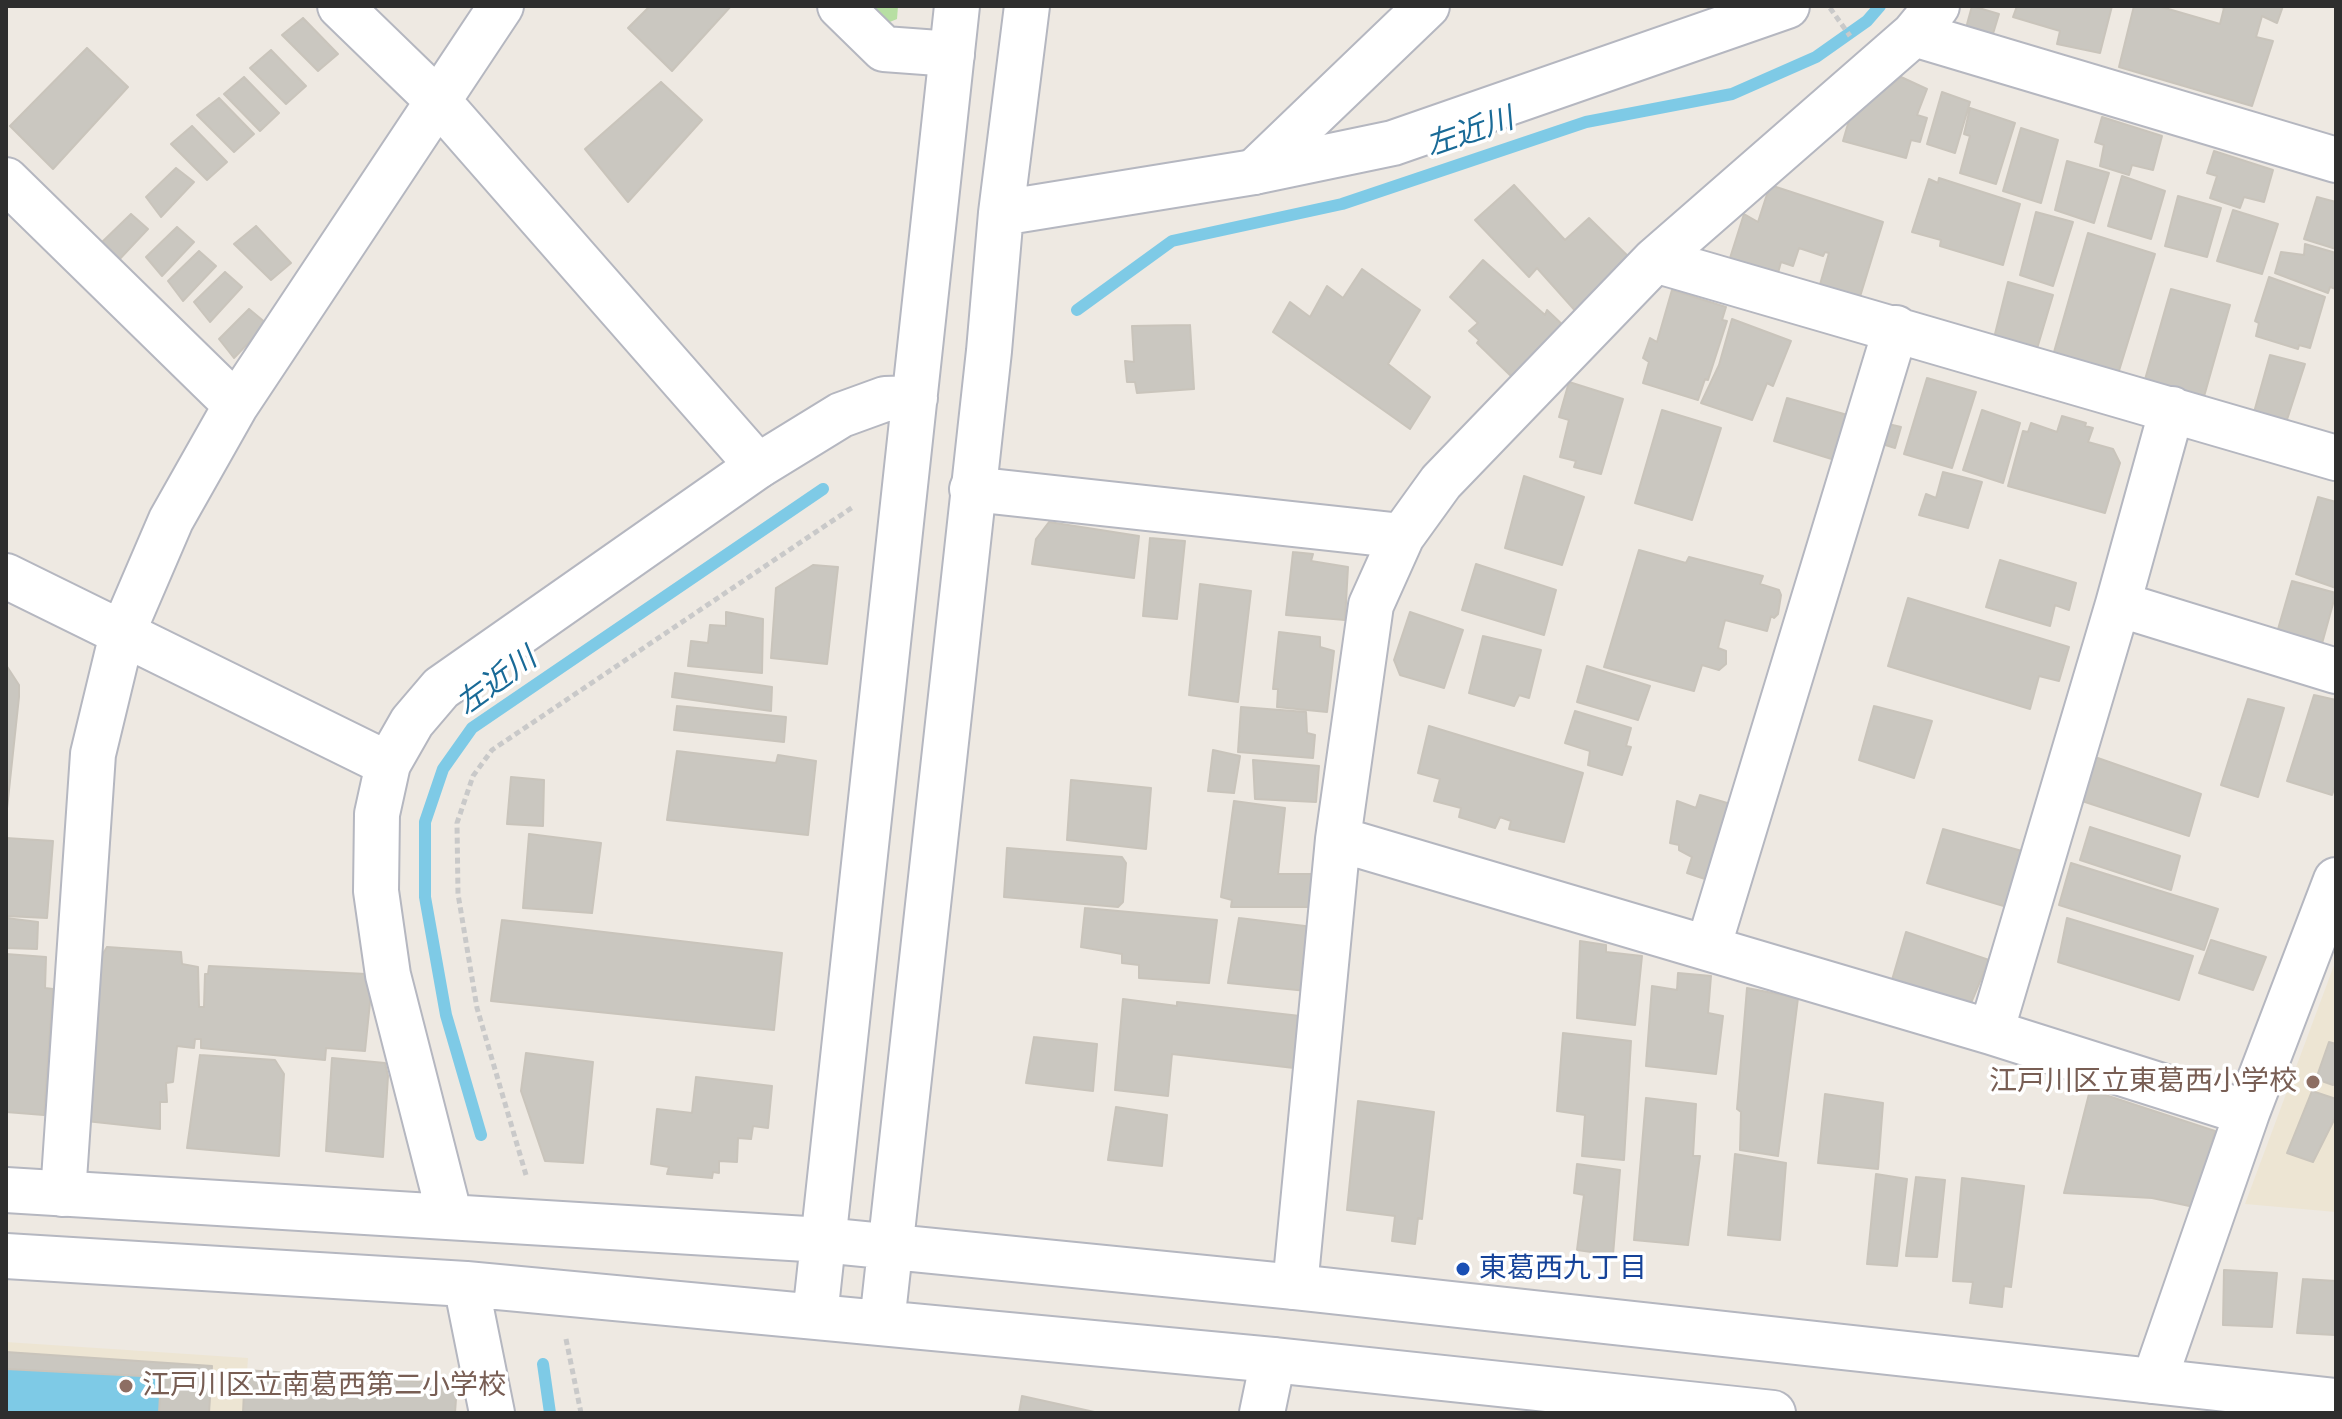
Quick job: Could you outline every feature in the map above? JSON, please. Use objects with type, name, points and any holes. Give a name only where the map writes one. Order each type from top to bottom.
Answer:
[{"type":"street","points":[[340,6],[438,101],[758,466]]},
{"type":"street","points":[[63,1194],[93,754],[122,634],[171,520],[236,405],[501,6]]},
{"type":"street","points":[[840,6],[884,49],[952,54]]},
{"type":"street","points":[[815,1316],[957,6]]},
{"type":"street","points":[[882,1323],[989,351],[1001,213],[1027,6]]},
{"type":"street","points":[[1254,172],[1427,6]]},
{"type":"street","points":[[1001,213],[1254,172],[1393,143],[1787,6]]},
{"type":"street","points":[[1295,1287],[1338,839],[1371,605],[1402,536],[1441,482],[1655,260],[1926,20],[2336,160]]},
{"type":"street","points":[[6,180],[236,405]]},
{"type":"street","points":[[1655,260],[2336,458]]},
{"type":"street","points":[[1708,948],[1896,328]]},
{"type":"street","points":[[450,1217],[388,975],[376,891],[377,814],[388,764],[412,722],[441,688],[758,466],[841,415],[885,399],[915,398]]},
{"type":"street","points":[[1991,1032],[2118,604],[2172,409]]},
{"type":"street","points":[[972,489],[1402,536]]},
{"type":"street","points":[[6,576],[388,764]]},
{"type":"street","points":[[2118,604],[2336,671]]},
{"type":"street","points":[[1338,839],[1991,1032],[2247,1113]]},
{"type":"street","points":[[2152,1397],[2247,1113],[2336,880]]},
{"type":"street","points":[[6,1190],[823,1240],[1295,1287],[2152,1397],[2336,1401]]},
{"type":"street","points":[[6,1256],[466,1284],[1273,1360],[1773,1413]]},
{"type":"street","points":[[466,1284],[492,1413]]},
{"type":"street","points":[[1262,1413],[1273,1360]]},
{"type":"path","points":[[526,1175],[477,1008],[458,894],[457,823],[473,776],[492,750],[853,507]]},
{"type":"path","points":[[566,1339],[581,1413]]},
{"type":"shaded area","name":"江戸川区立東葛西小学校","points":[[2336,960],[2336,1212],[2245,1204]]},
{"type":"shaded area","name":"江戸川区立南葛西第二小学校","points":[[6,1342],[248,1358],[244,1413],[6,1413]]},
{"type":"green space","points":[[866,6],[898,6],[897,19],[885,24]]},
{"type":"water","points":[[6,1369],[161,1377],[159,1413],[6,1413]]},
{"type":"building","points":[[650,6],[731,6],[672,71],[628,28]]},
{"type":"building","points":[[1972,6],[1999,14],[1992,37],[1966,28]]},
{"type":"building","points":[[2017,6],[2112,6],[2100,53],[2057,44],[2060,31],[2013,17]]},
{"type":"building","points":[[2134,6],[2158,6],[2220,24],[2224,8],[2219,6],[2283,6],[2277,23],[2262,16],[2256,37],[2273,41],[2252,106],[2119,67]]},
{"type":"building","points":[[303,18],[338,54],[318,71],[282,35]]},
{"type":"building","points":[[87,48],[128,87],[53,169],[10,126]]},
{"type":"building","points":[[271,50],[306,86],[286,104],[250,68]]},
{"type":"building","points":[[244,77],[279,113],[260,131],[224,94]]},
{"type":"building","points":[[1901,77],[1927,89],[1917,115],[1927,118],[1920,142],[1911,140],[1906,158],[1843,141],[1850,117]]},
{"type":"building","points":[[661,82],[702,120],[628,202],[585,149]]},
{"type":"building","points":[[1942,92],[1970,102],[1955,153],[1927,144]]},
{"type":"building","points":[[219,98],[254,134],[234,152],[197,115]]},
{"type":"building","points":[[1970,108],[2015,123],[1996,184],[1960,173],[1970,136],[1964,134]]},
{"type":"building","points":[[2102,117],[2162,136],[2153,170],[2132,165],[2129,175],[2100,166],[2104,145],[2095,142]]},
{"type":"building","points":[[192,126],[227,162],[207,180],[171,144]]},
{"type":"building","points":[[2021,128],[2058,140],[2041,203],[2003,191]]},
{"type":"building","points":[[2214,151],[2273,170],[2264,202],[2244,197],[2240,208],[2210,198],[2217,176],[2207,173]]},
{"type":"building","points":[[2067,161],[2109,173],[2094,223],[2055,210]]},
{"type":"building","points":[[176,168],[194,182],[161,217],[146,197]]},
{"type":"building","points":[[2122,176],[2165,191],[2151,239],[2108,226]]},
{"type":"building","points":[[1939,178],[2020,204],[2003,265],[1940,246],[1941,240],[1912,232],[1929,179],[1938,183]]},
{"type":"building","points":[[1514,185],[1565,240],[1589,218],[1633,261],[1579,315],[1537,268],[1529,277],[1475,220]]},
{"type":"building","points":[[1770,185],[1883,222],[1859,300],[1819,288],[1829,253],[1825,252],[1823,256],[1799,248],[1793,266],[1781,262],[1778,273],[1730,258],[1744,214],[1758,222]]},
{"type":"building","points":[[2178,196],[2221,208],[2207,257],[2165,246]]},
{"type":"building","points":[[2317,197],[2336,202],[2336,249],[2304,239]]},
{"type":"building","points":[[2233,210],[2278,224],[2262,274],[2217,261]]},
{"type":"building","points":[[2036,212],[2073,222],[2053,286],[2020,275]]},
{"type":"building","points":[[131,214],[148,229],[115,264],[100,244]]},
{"type":"building","points":[[256,226],[291,263],[271,280],[234,244]]},
{"type":"building","points":[[177,227],[194,242],[162,276],[146,257]]},
{"type":"building","points":[[2088,233],[2155,254],[2114,387],[2050,366]]},
{"type":"building","points":[[2305,244],[2336,253],[2336,289],[2330,287],[2328,293],[2275,273],[2281,252],[2304,255]]},
{"type":"building","points":[[199,251],[216,266],[183,301],[168,281]]},
{"type":"building","points":[[1483,260],[1545,315],[1547,310],[1567,329],[1514,379],[1477,343],[1479,340],[1469,331],[1478,323],[1450,297]]},
{"type":"building","points":[[1362,269],[1420,310],[1388,364],[1430,397],[1410,429],[1273,332],[1290,302],[1310,317],[1327,286],[1343,298]]},
{"type":"building","points":[[225,272],[242,287],[210,322],[194,302]]},
{"type":"building","points":[[2269,277],[2325,297],[2310,348],[2299,345],[2298,349],[2256,336],[2259,323],[2255,321]]},
{"type":"building","points":[[2008,282],[2053,295],[2036,352],[1993,342]]},
{"type":"building","points":[[2171,289],[2230,305],[2201,407],[2142,390]]},
{"type":"building","points":[[1672,290],[1726,307],[1722,320],[1727,321],[1708,380],[1705,379],[1698,400],[1643,383],[1649,362],[1643,358],[1650,338],[1657,342]]},
{"type":"building","points":[[249,309],[267,324],[234,358],[219,339]]},
{"type":"building","points":[[1732,319],[1791,341],[1773,386],[1767,383],[1752,420],[1701,403],[1719,365]]},
{"type":"building","points":[[1190,325],[1194,389],[1137,393],[1135,382],[1127,382],[1125,361],[1134,362],[1132,326]]},
{"type":"building","points":[[2270,355],[2305,364],[2283,432],[2251,423]]},
{"type":"building","points":[[1927,378],[1976,392],[1952,468],[1904,454]]},
{"type":"building","points":[[1569,382],[1623,399],[1601,474],[1574,467],[1576,461],[1560,457],[1569,420],[1559,417]]},
{"type":"building","points":[[1787,398],[1851,416],[1838,461],[1774,441]]},
{"type":"building","points":[[1662,410],[1721,428],[1692,520],[1635,503]]},
{"type":"building","points":[[1982,410],[2020,423],[2003,483],[1963,470]]},
{"type":"building","points":[[2062,416],[2093,428],[2088,442],[2113,449],[2120,463],[2105,513],[2008,486],[2023,431],[2028,432],[2031,423],[2057,432]]},
{"type":"building","points":[[1884,423],[1901,427],[1895,448],[1879,443]]},
{"type":"building","points":[[1943,472],[1982,482],[1968,528],[1919,515],[1926,494],[1936,498]]},
{"type":"building","points":[[1524,476],[1584,497],[1562,565],[1505,548]]},
{"type":"building","points":[[2318,497],[2336,502],[2336,588],[2296,574]]},
{"type":"building","points":[[1049,522],[1139,536],[1134,578],[1032,564],[1036,539]]},
{"type":"building","points":[[1150,538],[1185,541],[1177,619],[1143,616]]},
{"type":"building","points":[[1639,550],[1686,563],[1689,557],[1763,576],[1760,584],[1779,590],[1781,595],[1778,614],[1774,618],[1771,616],[1767,631],[1725,620],[1718,648],[1726,651],[1726,664],[1719,670],[1702,665],[1694,691],[1604,667]]},
{"type":"building","points":[[1293,552],[1313,554],[1311,561],[1348,567],[1345,620],[1286,615]]},
{"type":"building","points":[[2000,560],[2076,583],[2069,610],[2055,605],[2050,626],[1986,607]]},
{"type":"building","points":[[1476,564],[1556,590],[1544,635],[1462,610]]},
{"type":"building","points":[[813,565],[838,567],[827,664],[771,658],[776,588]]},
{"type":"building","points":[[2292,581],[2336,593],[2318,658],[2274,643]]},
{"type":"building","points":[[1200,584],[1251,591],[1238,702],[1189,695]]},
{"type":"building","points":[[1908,598],[2069,647],[2059,681],[2039,676],[2030,709],[1888,666]]},
{"type":"building","points":[[726,612],[763,619],[762,673],[688,666],[691,641],[708,643],[710,625],[726,626]]},
{"type":"building","points":[[1410,612],[1463,630],[1444,688],[1400,675],[1394,660]]},
{"type":"building","points":[[1279,632],[1320,637],[1320,647],[1334,651],[1327,712],[1277,707],[1278,689],[1273,689]]},
{"type":"building","points":[[1483,636],[1541,650],[1529,698],[1519,695],[1514,706],[1469,693]]},
{"type":"building","points":[[6,665],[19,685],[19,697],[6,818]]},
{"type":"building","points":[[1587,666],[1650,686],[1638,720],[1577,702]]},
{"type":"building","points":[[675,673],[772,687],[771,711],[672,697]]},
{"type":"building","points":[[2314,695],[2336,700],[2336,783],[2332,795],[2287,781]]},
{"type":"building","points":[[2248,699],[2284,708],[2258,797],[2221,785]]},
{"type":"building","points":[[677,706],[786,717],[784,742],[674,730]]},
{"type":"building","points":[[1874,706],[1932,721],[1914,778],[1859,760]]},
{"type":"building","points":[[1241,707],[1306,712],[1307,733],[1315,735],[1313,758],[1238,752]]},
{"type":"building","points":[[1575,711],[1631,728],[1626,746],[1631,747],[1622,775],[1588,765],[1590,751],[1565,743]]},
{"type":"building","points":[[1429,726],[1583,773],[1564,842],[1509,829],[1511,821],[1500,817],[1495,828],[1459,817],[1461,808],[1434,801],[1440,779],[1418,773]]},
{"type":"building","points":[[1213,750],[1240,756],[1234,793],[1208,791]]},
{"type":"building","points":[[677,751],[776,763],[778,755],[816,761],[808,835],[667,820]]},
{"type":"building","points":[[2092,756],[2201,794],[2189,836],[2082,801]]},
{"type":"building","points":[[1253,760],[1319,766],[1316,802],[1255,799]]},
{"type":"building","points":[[511,777],[544,780],[543,826],[507,824]]},
{"type":"building","points":[[1071,780],[1151,788],[1146,849],[1067,840]]},
{"type":"building","points":[[1700,795],[1734,805],[1711,881],[1687,873],[1692,857],[1679,850],[1679,845],[1670,843],[1677,801],[1696,808]]},
{"type":"building","points":[[1234,801],[1285,808],[1278,874],[1314,874],[1310,907],[1231,907],[1232,900],[1221,897]]},
{"type":"building","points":[[2090,827],[2180,856],[2171,890],[2080,860]]},
{"type":"building","points":[[1943,829],[2022,851],[2007,907],[1927,883]]},
{"type":"building","points":[[529,834],[601,843],[592,913],[523,908]]},
{"type":"building","points":[[6,838],[53,841],[47,918],[6,916]]},
{"type":"building","points":[[1007,848],[1122,857],[1126,863],[1123,902],[1118,907],[1004,897]]},
{"type":"building","points":[[2071,863],[2218,909],[2204,950],[2059,905]]},
{"type":"building","points":[[1085,908],[1217,920],[1209,983],[1139,978],[1139,965],[1122,963],[1122,954],[1081,947]]},
{"type":"building","points":[[6,918],[38,922],[37,949],[6,948]]},
{"type":"building","points":[[1239,918],[1313,927],[1307,991],[1228,983]]},
{"type":"building","points":[[2067,918],[2193,956],[2179,1000],[2058,962]]},
{"type":"building","points":[[502,920],[782,953],[774,1030],[491,1001]]},
{"type":"building","points":[[1906,932],[1989,960],[1971,1003],[1892,980]]},
{"type":"building","points":[[2211,940],[2266,957],[2253,990],[2199,973]]},
{"type":"building","points":[[1580,941],[1606,945],[1606,952],[1642,956],[1635,1025],[1577,1018]]},
{"type":"building","points":[[107,947],[181,952],[182,964],[198,967],[199,1007],[204,1007],[205,974],[208,974],[209,966],[366,974],[366,981],[372,983],[365,1051],[326,1048],[325,1060],[201,1048],[201,1039],[195,1039],[194,1048],[177,1046],[173,1082],[166,1083],[167,1102],[160,1102],[160,1129],[86,1121],[101,957]]},
{"type":"building","points":[[6,954],[46,957],[45,988],[53,989],[44,1115],[6,1112]]},
{"type":"building","points":[[1678,973],[1711,976],[1708,1013],[1723,1016],[1716,1074],[1646,1066],[1652,986],[1677,990]]},
{"type":"building","points":[[1747,988],[1798,998],[1778,1156],[1740,1150],[1741,1112],[1737,1109]]},
{"type":"building","points":[[1123,999],[1300,1016],[1294,1068],[1172,1054],[1168,1096],[1115,1090]]},
{"type":"building","points":[[1563,1033],[1631,1041],[1624,1160],[1582,1156],[1585,1115],[1557,1111]]},
{"type":"building","points":[[1034,1037],[1097,1044],[1093,1091],[1026,1083]]},
{"type":"building","points":[[2329,1042],[2336,1044],[2336,1079],[2333,1085],[2316,1079]]},
{"type":"building","points":[[526,1053],[593,1062],[583,1163],[545,1161],[521,1091]]},
{"type":"building","points":[[200,1055],[275,1060],[284,1074],[279,1156],[187,1148]]},
{"type":"building","points":[[332,1058],[385,1063],[388,1076],[383,1157],[326,1151]]},
{"type":"building","points":[[696,1077],[772,1086],[768,1128],[753,1126],[751,1139],[738,1138],[737,1162],[719,1161],[719,1173],[713,1172],[712,1178],[667,1174],[669,1167],[651,1164],[657,1109],[692,1113]]},
{"type":"building","points":[[2090,1090],[2215,1131],[2194,1207],[2152,1198],[2064,1193]]},
{"type":"building","points":[[2312,1091],[2336,1099],[2336,1116],[2313,1162],[2287,1153]]},
{"type":"building","points":[[1825,1094],[1883,1103],[1878,1169],[1818,1163]]},
{"type":"building","points":[[1646,1098],[1696,1104],[1693,1156],[1700,1156],[1688,1245],[1634,1240]]},
{"type":"building","points":[[1358,1101],[1434,1112],[1422,1219],[1418,1218],[1415,1244],[1392,1241],[1395,1216],[1347,1210]]},
{"type":"building","points":[[1116,1107],[1167,1115],[1162,1166],[1108,1160]]},
{"type":"building","points":[[1735,1154],[1786,1163],[1780,1240],[1728,1235]]},
{"type":"building","points":[[1577,1164],[1620,1170],[1613,1255],[1577,1250],[1584,1195],[1574,1193]]},
{"type":"building","points":[[1876,1174],[1907,1179],[1897,1266],[1867,1264]]},
{"type":"building","points":[[1916,1177],[1945,1180],[1937,1257],[1906,1256]]},
{"type":"building","points":[[1962,1178],[2024,1186],[2011,1287],[2004,1286],[2002,1307],[1970,1303],[1973,1282],[1953,1281]]},
{"type":"building","points":[[2224,1270],[2277,1273],[2272,1327],[2223,1325]]},
{"type":"building","points":[[2303,1279],[2336,1281],[2335,1335],[2297,1333]]},
{"type":"building","points":[[6,1352],[212,1366],[209,1413],[159,1413],[161,1377],[6,1369]]},
{"type":"building","points":[[245,1370],[457,1384],[455,1413],[243,1413]]},
{"type":"building","points":[[1022,1396],[1099,1413],[1019,1413]]},
{"type":"waterway","name":"左近川","points":[[1077,310],[1172,241],[1342,204],[1586,122],[1732,94],[1816,57],[1867,21],[1880,6]]},
{"type":"waterway","name":"左近川","points":[[481,1135],[446,1015],[425,897],[425,822],[443,769],[472,728],[823,489]]},
{"type":"waterway","name":"左近川","points":[[543,1364],[550,1413]]},
{"type":"place","name":"江戸川区立東葛西小学校","points":[[2313,1082]]},
{"type":"place","name":"東葛西九丁目","points":[[1463,1269]]},
{"type":"place","name":"江戸川区立南葛西第二小学校","points":[[126,1386]]}]
